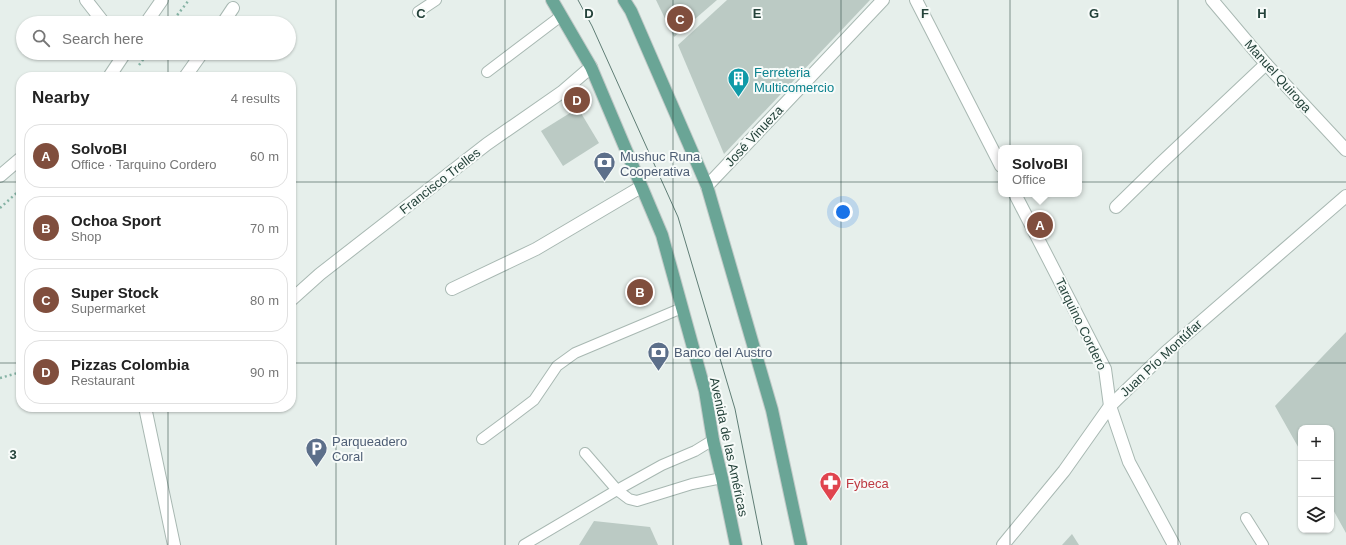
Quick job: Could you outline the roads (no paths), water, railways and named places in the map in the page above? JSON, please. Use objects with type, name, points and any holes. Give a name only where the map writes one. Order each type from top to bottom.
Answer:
[{"type":"main road","name":"Avenida de las Américas","points":[[552,0],[591,67],[662,235],[704,391],[736,545]]},
{"type":"main road","points":[[624,0],[631,11],[707,186],[772,410],[801,545]]},
{"type":"street","points":[[86,0],[99,16]]},
{"type":"street","points":[[151,16],[162,0]]},
{"type":"street","name":"José Vinueza","points":[[707,186],[883,0]]},
{"type":"street","points":[[916,0],[998,160]]},
{"type":"street","name":"Manuel Quiroga","points":[[1212,0],[1266,64],[1346,150]]},
{"type":"street","points":[[228,16],[233,8]]},
{"type":"street","points":[[112,72],[120,60]]},
{"type":"street","points":[[189,72],[197,60]]},
{"type":"street","points":[[1116,207],[1266,64]]},
{"type":"street","name":"Francisco Trelles","points":[[296,296],[326,269],[487,144],[562,92],[591,67]]},
{"type":"street","points":[[0,176],[16,162]]},
{"type":"street","points":[[452,289],[536,248],[641,187]]},
{"type":"street","name":"Juan Pío Montúfar","points":[[1003,545],[1064,471],[1110,406],[1166,352],[1346,196]]},
{"type":"street","name":"Tarquino Cordero","points":[[1017,197],[1105,369],[1110,406],[1129,462],[1174,545]]},
{"type":"street","points":[[146,412],[174,545]]},
{"type":"lane","points":[[418,12],[436,0]]},
{"type":"lane","points":[[487,72],[561,16]]},
{"type":"lane","points":[[482,439],[534,400],[557,366],[575,353],[682,308]]},
{"type":"lane","points":[[524,545],[662,465],[695,451],[713,440]]},
{"type":"lane","points":[[585,453],[617,490],[629,499],[638,501],[692,484],[722,478]]},
{"type":"lane","points":[[1246,518],[1263,545]]},
{"type":"tram line","points":[[578,0],[592,26],[678,217],[735,409],[762,545]]},
{"type":"place","name":"Super Stock","points":[[680,19]]},
{"type":"place","name":"Ferreteria Multicomercio","points":[[738,98]]},
{"type":"place","name":"Pizzas Colombia","points":[[577,100]]},
{"type":"place","name":"Mushuc Runa Cooperativa","points":[[605,182]]},
{"type":"place","name":"SolvoBI","points":[[1040,225]]},
{"type":"place","name":"Ochoa Sport","points":[[640,292]]},
{"type":"place","name":"Banco del Austro","points":[[658,372]]},
{"type":"place","name":"Parqueadero Coral","points":[[317,468]]},
{"type":"place","name":"Fybeca","points":[[830,502]]}]
